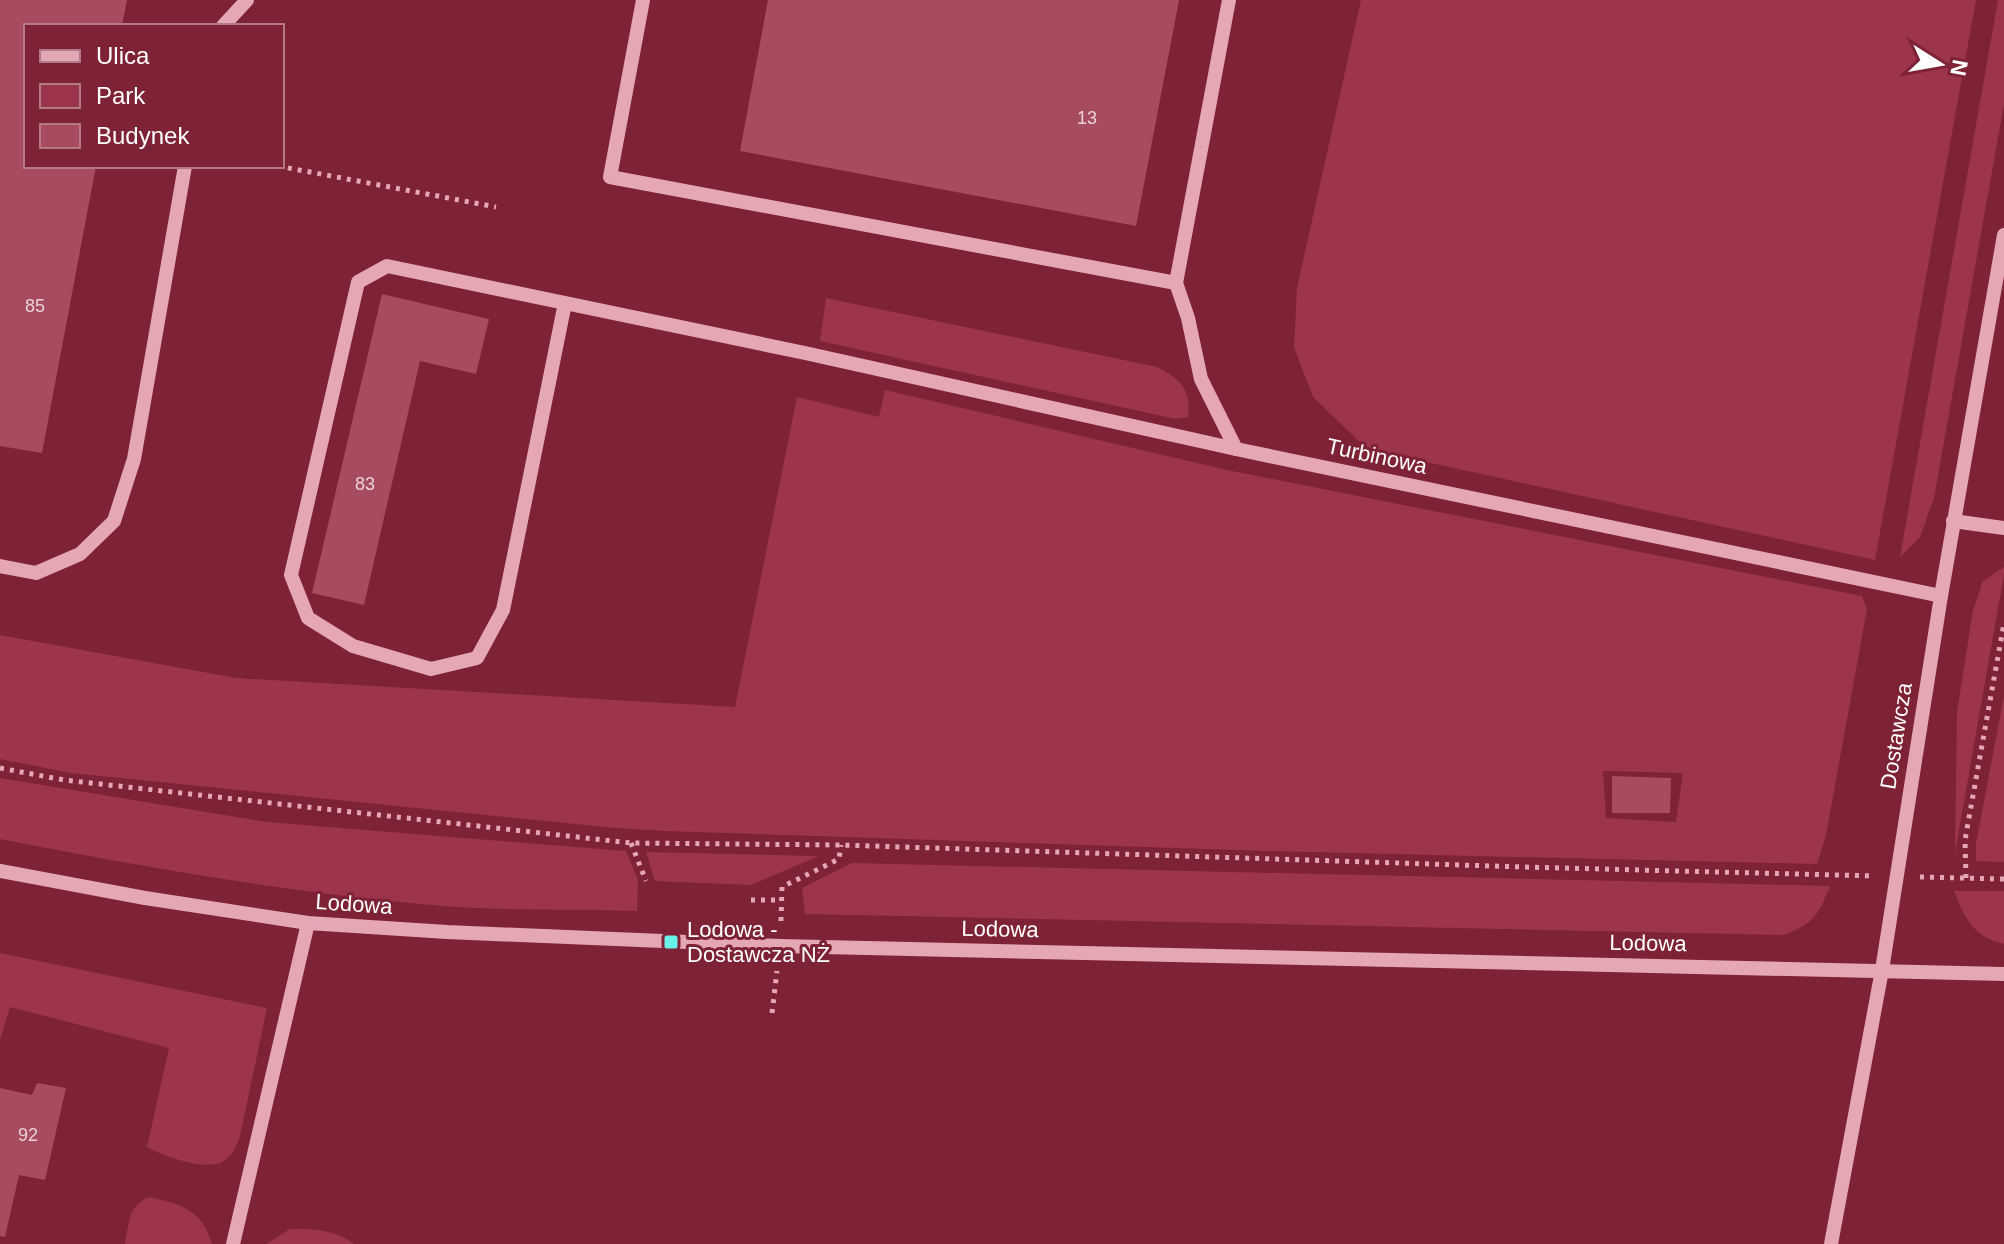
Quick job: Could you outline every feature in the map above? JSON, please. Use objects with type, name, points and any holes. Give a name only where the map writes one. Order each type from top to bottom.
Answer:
[{"type":"street","points":[[225,24],[247,0]]},
{"type":"street","points":[[643,0],[610,177],[1176,283]]},
{"type":"street","points":[[1229,0],[1176,283],[1188,318],[1201,379],[1236,449]]},
{"type":"street","points":[[0,566],[36,573],[80,554],[114,521],[134,459],[185,168]]},
{"type":"street","name":"Dostawcza","points":[[1831,1244],[1882,970],[1953,521],[2004,235]]},
{"type":"street","name":"Turbinowa","points":[[565,303],[503,610],[477,658],[431,669],[353,646],[308,618],[291,575],[358,282],[387,266],[565,303],[805,353],[1236,449],[1941,596]]},
{"type":"street","points":[[1953,521],[2004,528]]},
{"type":"street","name":"Lodowa","points":[[0,871],[145,898],[308,923],[749,945],[2004,974]]},
{"type":"street","points":[[233,1244],[308,923]]},
{"type":"path","points":[[284,167],[496,207]]},
{"type":"path","points":[[1966,878],[1965,840],[2004,623]]},
{"type":"path","points":[[0,768],[64,780],[631,843],[841,845],[1507,867],[2004,879]]},
{"type":"path","points":[[631,843],[646,881]]},
{"type":"path","points":[[751,900],[781,900]]},
{"type":"green space","points":[[1361,0],[1976,0],[1875,560],[1367,449],[1313,397],[1294,347],[1297,288]]},
{"type":"green space","points":[[1998,0],[2004,0],[2004,104],[1934,498],[1920,537],[1900,557]]},
{"type":"green space","points":[[826,298],[1157,367],[1183,386],[1188,399],[1188,417],[1176,419],[820,341]]},
{"type":"green space","points":[[885,390],[1227,470],[1862,596],[1867,609],[1826,835],[1817,864],[1266,851],[615,828],[71,773],[0,759],[0,635],[236,678],[735,707],[797,397],[879,417]],"holes":[[[1603,771],[1683,773],[1676,822],[1606,818]]]},
{"type":"green space","points":[[2004,567],[1955,853],[1957,712],[1973,610],[1983,581]]},
{"type":"green space","points":[[2004,695],[2004,862],[1976,861],[1976,844]]},
{"type":"green space","points":[[0,778],[267,822],[626,851],[638,880],[637,911],[482,908],[377,900],[215,878],[0,839]]},
{"type":"green space","points":[[646,852],[819,856],[751,885],[655,881]]},
{"type":"green space","points":[[852,863],[1830,886],[1814,917],[1784,935],[805,914],[802,888]]},
{"type":"green space","points":[[1954,891],[2004,891],[2004,944],[1985,937],[1972,925]]},
{"type":"green space","points":[[0,953],[267,1008],[240,1136],[226,1160],[214,1164],[195,1164],[147,1147],[169,1048],[10,1007],[0,1040]]},
{"type":"green space","points":[[150,1197],[181,1206],[197,1216],[212,1244],[125,1244],[133,1210]]},
{"type":"green space","points":[[290,1229],[324,1231],[354,1244],[266,1244]]},
{"type":"building","points":[[0,0],[127,0],[122,24],[24,24],[24,168],[96,168],[42,453],[0,446]]},
{"type":"building","points":[[768,0],[1179,0],[1136,226],[740,151]]},
{"type":"building","points":[[382,294],[489,319],[476,374],[420,361],[364,605],[312,593]]},
{"type":"building","points":[[1612,776],[1671,778],[1670,813],[1612,813]]},
{"type":"building","points":[[37,1083],[66,1088],[45,1180],[19,1175],[5,1237],[0,1236],[0,1088],[32,1095]]},
{"type":"place","name":"Lodowa - Dostawcza NŻ","points":[[671,942]]}]
